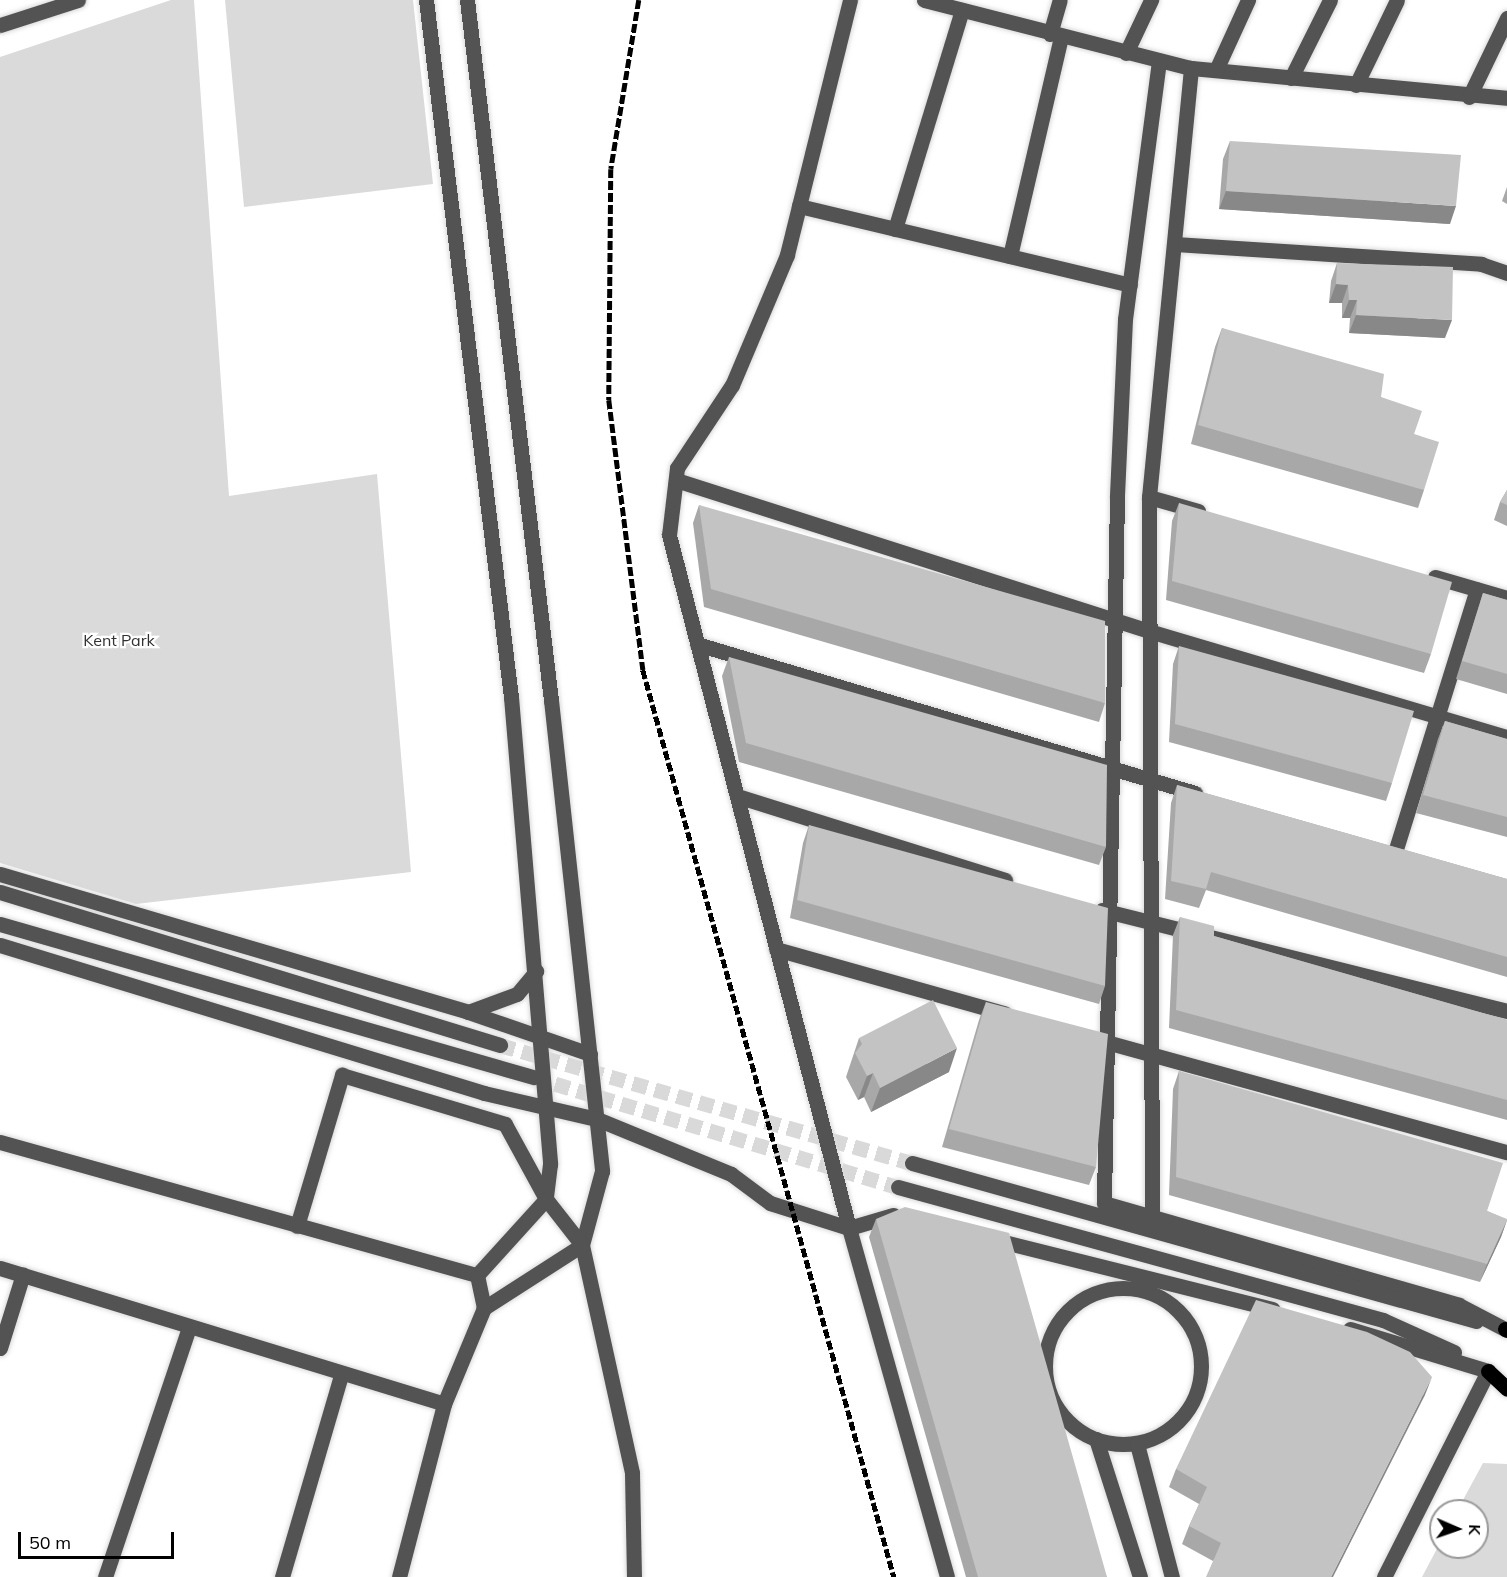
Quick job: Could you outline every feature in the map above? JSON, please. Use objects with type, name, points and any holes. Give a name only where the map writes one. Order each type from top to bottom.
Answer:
[{"type":"main road","points":[[1488,1371],[1507,1389]]},
{"type":"street","points":[[0,25],[78,0]]},
{"type":"street","points":[[426,0],[511,697],[536,971],[550,1164],[546,1199],[477,1275]]},
{"type":"street","points":[[466,0],[513,369],[602,1171],[582,1245],[484,1308]]},
{"type":"street","points":[[850,0],[787,255],[732,386],[677,468],[669,535],[849,1228],[946,1577]]},
{"type":"street","points":[[924,0],[954,6],[1055,36],[1191,68],[1469,97],[1507,98]]},
{"type":"street","points":[[1010,256],[1055,36],[1060,0]]},
{"type":"street","points":[[1126,53],[1151,0]]},
{"type":"street","points":[[1216,70],[1248,0]]},
{"type":"street","points":[[1292,78],[1330,0]]},
{"type":"street","points":[[1356,85],[1397,0]]},
{"type":"street","points":[[894,229],[954,6]]},
{"type":"street","points":[[1469,97],[1507,18]]},
{"type":"street","points":[[1159,61],[1130,285],[1117,498],[1104,1203],[1459,1305],[1506,1328]]},
{"type":"street","points":[[1152,1218],[1149,1056],[1149,497],[1191,68]]},
{"type":"street","points":[[799,206],[1130,285]]},
{"type":"street","points":[[1175,244],[1481,264],[1507,273]]},
{"type":"street","points":[[676,480],[1115,618],[1149,631],[1507,737]]},
{"type":"street","points":[[1149,497],[1217,516]]},
{"type":"street","points":[[1420,573],[1507,598]]},
{"type":"street","points":[[1396,849],[1477,589]]},
{"type":"street","points":[[697,644],[1205,796]]},
{"type":"street","points":[[737,796],[1020,885]]},
{"type":"street","points":[[0,874],[468,1012],[590,1054]]},
{"type":"street","points":[[0,892],[500,1045]]},
{"type":"street","points":[[1088,906],[1111,913],[1149,919],[1507,1011]]},
{"type":"street","points":[[0,924],[533,1077]]},
{"type":"street","points":[[0,945],[484,1094],[597,1119],[732,1174],[770,1203],[849,1228],[893,1215],[905,1218]]},
{"type":"street","points":[[776,949],[1017,1017]]},
{"type":"street","points":[[468,1012],[517,994],[536,971]]},
{"type":"street","points":[[1086,1036],[1149,1056],[1507,1152]]},
{"type":"street","points":[[297,1226],[342,1075],[505,1124],[546,1199],[582,1245],[632,1473],[634,1577]]},
{"type":"street","points":[[0,1142],[477,1275]]},
{"type":"street","points":[[912,1163],[1506,1328]]},
{"type":"street","points":[[898,1187],[1383,1320],[1488,1371]]},
{"type":"street","points":[[975,1235],[1288,1313]]},
{"type":"street","points":[[0,1268],[341,1375],[444,1404]]},
{"type":"street","points":[[0,1348],[23,1274]]},
{"type":"street","points":[[399,1577],[444,1404],[484,1308],[477,1275]]},
{"type":"street","points":[[1118,1287],[1144,1289],[1168,1300],[1187,1319],[1199,1343],[1202,1370],[1196,1396],[1182,1418],[1161,1435],[1137,1444],[1096,1440],[1072,1426],[1056,1406],[1049,1389],[1045,1354],[1053,1329],[1070,1308],[1092,1293],[1118,1287]]},
{"type":"street","points":[[1334,1325],[1488,1371]]},
{"type":"street","points":[[105,1577],[189,1327]]},
{"type":"street","points":[[1383,1577],[1488,1371]]},
{"type":"street","points":[[282,1577],[341,1375]]},
{"type":"street","points":[[1096,1440],[1140,1577]]},
{"type":"street","points":[[1137,1444],[1172,1577]]},
{"type":"green space","name":"Kent Park","points":[[171,0],[194,0],[229,496],[377,474],[411,872],[136,904],[0,863],[0,57]]},
{"type":"green space","points":[[225,0],[413,0],[433,184],[244,207]]},
{"type":"green space","points":[[1483,1463],[1507,1464],[1507,1577],[1422,1577],[1432,1559],[1489,1559],[1489,1499],[1464,1499]]},
{"type":"building","points":[[1230,141],[1461,155],[1456,206],[1226,191]]},
{"type":"building","points":[[1337,263],[1453,267],[1452,320],[1356,315],[1357,300],[1349,300],[1348,285],[1336,284]]},
{"type":"building","points":[[1222,328],[1384,374],[1381,397],[1422,411],[1414,434],[1439,442],[1424,490],[1198,425]]},
{"type":"building","points":[[1507,490],[1507,505],[1500,502]]},
{"type":"building","points":[[1179,503],[1452,582],[1431,654],[1172,581]]},
{"type":"building","points":[[699,505],[1105,621],[1105,703],[711,589]]},
{"type":"building","points":[[1483,593],[1507,600],[1507,674],[1462,661]]},
{"type":"building","points":[[1179,646],[1414,711],[1392,783],[1175,724]]},
{"type":"building","points":[[729,657],[1107,765],[1106,847],[746,743]]},
{"type":"building","points":[[1445,721],[1507,739],[1507,817],[1423,795]]},
{"type":"building","points":[[1177,785],[1507,879],[1507,957],[1211,872],[1206,889],[1171,881]]},
{"type":"building","points":[[809,825],[1108,908],[1105,986],[797,900]]},
{"type":"building","points":[[1180,917],[1214,926],[1214,936],[1507,1020],[1507,1100],[1176,1010]]},
{"type":"building","points":[[933,1000],[957,1048],[880,1088],[873,1073],[867,1076],[855,1053],[862,1044],[859,1038]]},
{"type":"building","points":[[986,1002],[1108,1034],[1096,1167],[949,1129]]},
{"type":"building","points":[[1179,1071],[1503,1163],[1487,1211],[1507,1220],[1487,1264],[1176,1177]]},
{"type":"building","points":[[905,1207],[1009,1233],[1107,1577],[978,1577],[876,1219]]},
{"type":"building","points":[[1256,1300],[1367,1332],[1410,1352],[1432,1377],[1331,1577],[1206,1577],[1221,1543],[1189,1526],[1207,1487],[1176,1469]]},
{"type":"tunnel","points":[[500,1045],[912,1163]]},
{"type":"tunnel","points":[[533,1077],[898,1187]]},
{"type":"railway","points":[[639,0],[611,169],[609,400],[643,670],[894,1577]]}]
